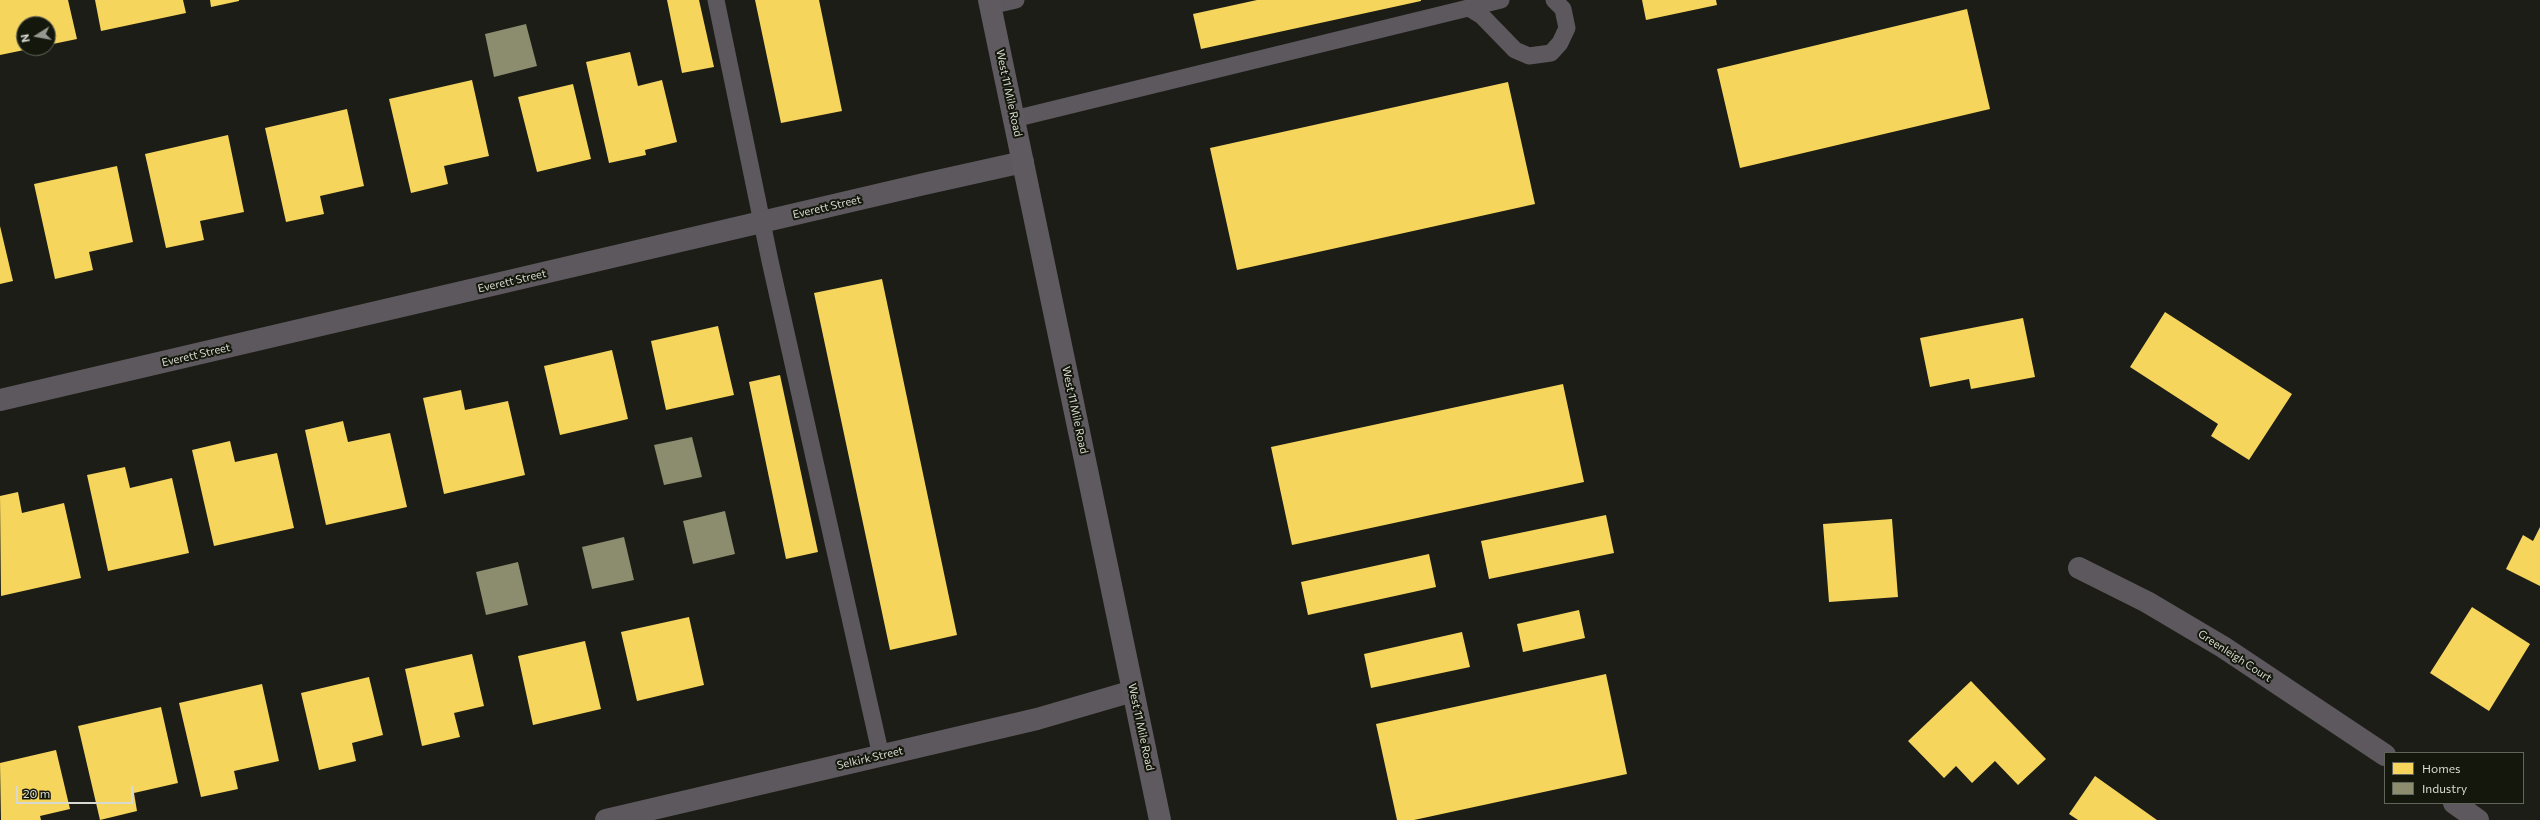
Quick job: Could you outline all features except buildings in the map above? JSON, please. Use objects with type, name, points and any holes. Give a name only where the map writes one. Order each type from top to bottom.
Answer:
[{"type":"main road","name":"West 11 Mile Road","points":[[990,3],[1160,820]]},
{"type":"street","name":"Everett Street","points":[[0,400],[1023,162]]},
{"type":"street","name":"Greenleigh Court","points":[[2079,568],[2147,602],[2223,647],[2384,754]]},
{"type":"street","name":"Selkirk Street","points":[[606,820],[1037,719],[1133,691]]},
{"type":"street","points":[[2455,804],[2478,820]]},
{"type":"lane","points":[[716,0],[880,756]]},
{"type":"lane","points":[[990,3],[1016,0]]},
{"type":"lane","points":[[1014,119],[1501,0]]},
{"type":"lane","points":[[1469,8],[1482,16],[1515,50],[1528,56],[1551,53],[1560,43],[1567,28],[1563,9],[1554,0]]}]
